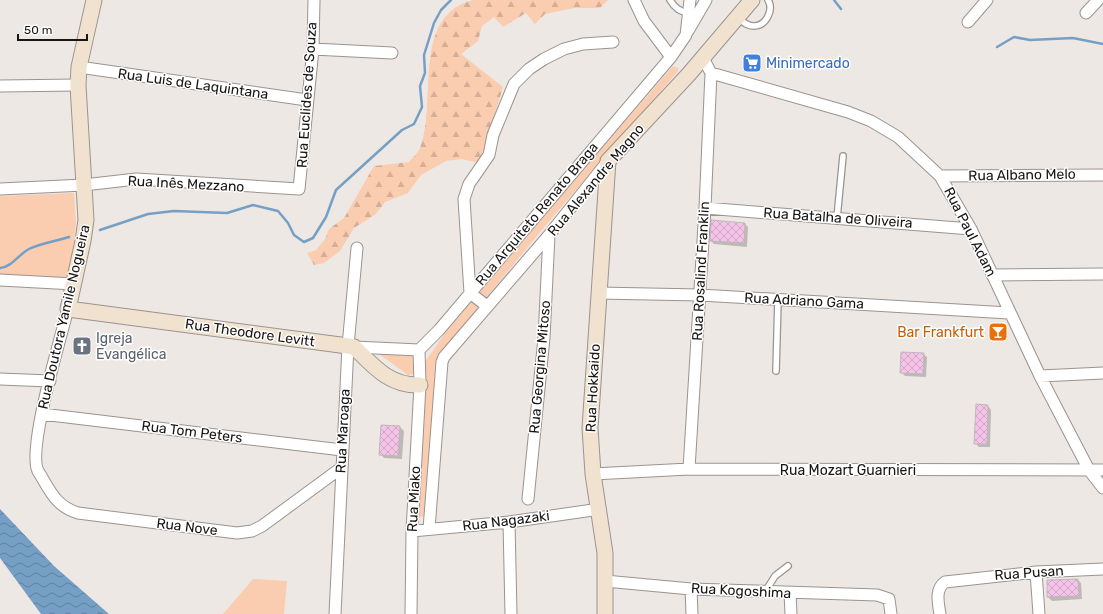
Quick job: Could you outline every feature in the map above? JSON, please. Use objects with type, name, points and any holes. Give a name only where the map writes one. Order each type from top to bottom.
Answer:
[{"type":"street","name":"Rua Doutora Yamile Nogueira","points":[[36,467],[35,451],[42,414],[74,284],[86,220],[78,85],[79,67],[94,0]]},
{"type":"street","name":"Rua Euclides de Souza","points":[[299,189],[313,49],[314,0]]},
{"type":"street","points":[[634,0],[644,21],[673,53]]},
{"type":"street","points":[[686,36],[690,0]]},
{"type":"street","points":[[686,36],[706,0]]},
{"type":"street","name":"Rua Alexandre Magno","points":[[429,529],[442,362],[487,306],[549,235],[608,161],[703,58],[752,0]]},
{"type":"street","points":[[968,22],[987,0]]},
{"type":"street","points":[[1086,13],[1098,0]]},
{"type":"street","name":"Rua Arquiteto Renato Braga","points":[[419,350],[439,330],[470,294],[686,36]]},
{"type":"street","points":[[487,306],[470,294],[464,199],[470,184],[489,155],[493,135],[514,84],[529,69],[544,59],[564,49],[583,44],[613,42]]},
{"type":"street","points":[[313,49],[392,53]]},
{"type":"street","points":[[703,58],[711,73]]},
{"type":"street","name":"Rua Luis de Laquintana","points":[[79,67],[307,100]]},
{"type":"street","name":"Rua Paul Adam","points":[[711,73],[848,112],[871,121],[898,137],[940,176],[971,229],[1009,313],[1089,470],[1103,488]]},
{"type":"street","name":"Rua Rosalind Franklin","points":[[689,469],[705,208],[711,73]]},
{"type":"street","points":[[0,86],[78,85]]},
{"type":"street","name":"Rua Hokkaido","points":[[605,614],[605,553],[600,509],[593,474],[590,428],[608,161]]},
{"type":"street","name":"Rua Albano Melo","points":[[940,176],[1103,175]]},
{"type":"street","name":"Rua Inês Mezzano","points":[[0,189],[84,185],[136,179],[299,189]]},
{"type":"street","name":"Rua Batalha de Oliveira","points":[[705,208],[971,229]]},
{"type":"street","name":"Rua Georgina Mitoso","points":[[528,499],[544,338],[549,235]]},
{"type":"street","name":"Rua Maroaga","points":[[334,614],[342,450],[351,347],[357,248]]},
{"type":"street","points":[[992,275],[1103,274]]},
{"type":"street","points":[[0,280],[74,284]]},
{"type":"street","name":"Rua Adriano Gama","points":[[598,293],[700,295],[1009,313]]},
{"type":"street","name":"Rua Theodore Levitt","points":[[68,309],[351,347]]},
{"type":"street","points":[[351,347],[419,350],[420,385],[406,385],[394,381],[351,347]]},
{"type":"street","points":[[1040,376],[1103,373]]},
{"type":"street","points":[[0,379],[50,381]]},
{"type":"street","name":"Rua Miako","points":[[411,614],[412,531],[420,385]]},
{"type":"street","name":"Rua Tom Peters","points":[[42,414],[342,450]]},
{"type":"street","name":"Rua Nove","points":[[36,467],[58,502],[67,510],[86,514],[237,533],[247,533],[262,526],[341,468]]},
{"type":"street","name":"Rua Mozart Guarnieri","points":[[593,474],[689,469],[1103,470]]},
{"type":"street","name":"Rua Nagazaki","points":[[412,531],[509,522],[600,509]]},
{"type":"street","points":[[509,522],[510,614]]},
{"type":"street","name":"Rua Pusan","points":[[940,614],[938,590],[940,585],[954,579],[1036,572],[1103,569]]},
{"type":"street","points":[[1036,572],[1039,614]]},
{"type":"street","name":"Rua Kogoshima","points":[[605,581],[691,589],[877,595],[889,599],[891,614]]},
{"type":"street","points":[[691,589],[692,614]]},
{"type":"street","points":[[790,593],[791,614]]},
{"type":"lane","points":[[670,0],[674,7],[688,13]]},
{"type":"lane","points":[[737,18],[746,24],[755,26],[761,23],[769,16],[771,8],[768,0]]},
{"type":"lane","points":[[837,218],[843,156]]},
{"type":"lane","points":[[776,371],[778,300]]},
{"type":"lane","points":[[765,592],[775,576],[788,566]]},
{"type":"green space","points":[[473,0],[608,0],[600,8],[574,8],[545,14],[535,24],[526,13],[503,27],[494,17],[482,26],[478,41],[461,54],[503,87],[480,163],[461,159],[446,161],[421,175],[408,193],[385,202],[376,214],[354,228],[340,251],[324,263],[314,265],[307,253],[316,250],[325,239],[329,229],[344,218],[374,166],[409,162],[419,150],[425,129],[433,42],[441,24],[453,9]]},
{"type":"green space","points":[[673,66],[678,68],[678,71],[546,225],[453,338],[435,365],[428,516],[418,517],[414,374],[408,375],[372,349],[412,355],[420,366],[424,363],[446,332],[540,220]]},
{"type":"green space","points":[[74,193],[76,224],[69,281],[0,277],[0,196]]},
{"type":"green space","points":[[253,579],[287,581],[284,614],[223,614]]},
{"type":"water","points":[[0,509],[54,566],[109,614],[41,614],[0,558]]},
{"type":"building","points":[[711,220],[745,223],[744,243],[710,241]]},
{"type":"building","points":[[901,352],[924,353],[923,374],[900,373]]},
{"type":"building","points":[[976,404],[988,405],[987,444],[974,444]]},
{"type":"building","points":[[381,425],[400,426],[398,456],[379,455]]},
{"type":"building","points":[[1078,579],[1079,596],[1047,597],[1047,580]]},
{"type":"waterway","points":[[100,230],[148,214],[174,211],[227,213],[253,205],[278,211],[288,223],[294,235],[304,242],[313,238],[326,217],[336,190],[402,130],[414,124],[422,107],[420,86],[425,73],[424,55],[434,23],[441,10],[451,0]]},
{"type":"waterway","points":[[834,0],[841,9]]},
{"type":"waterway","points":[[997,47],[1014,37],[1030,40],[1073,38],[1103,44]]},
{"type":"waterway","points":[[0,268],[12,263],[29,249],[69,237]]},
{"type":"place","name":"Minimercado","points":[[752,63]]},
{"type":"place","name":"Bar Frankfurt","points":[[998,332]]},
{"type":"place","name":"Igreja Evangélica","points":[[82,346]]}]
